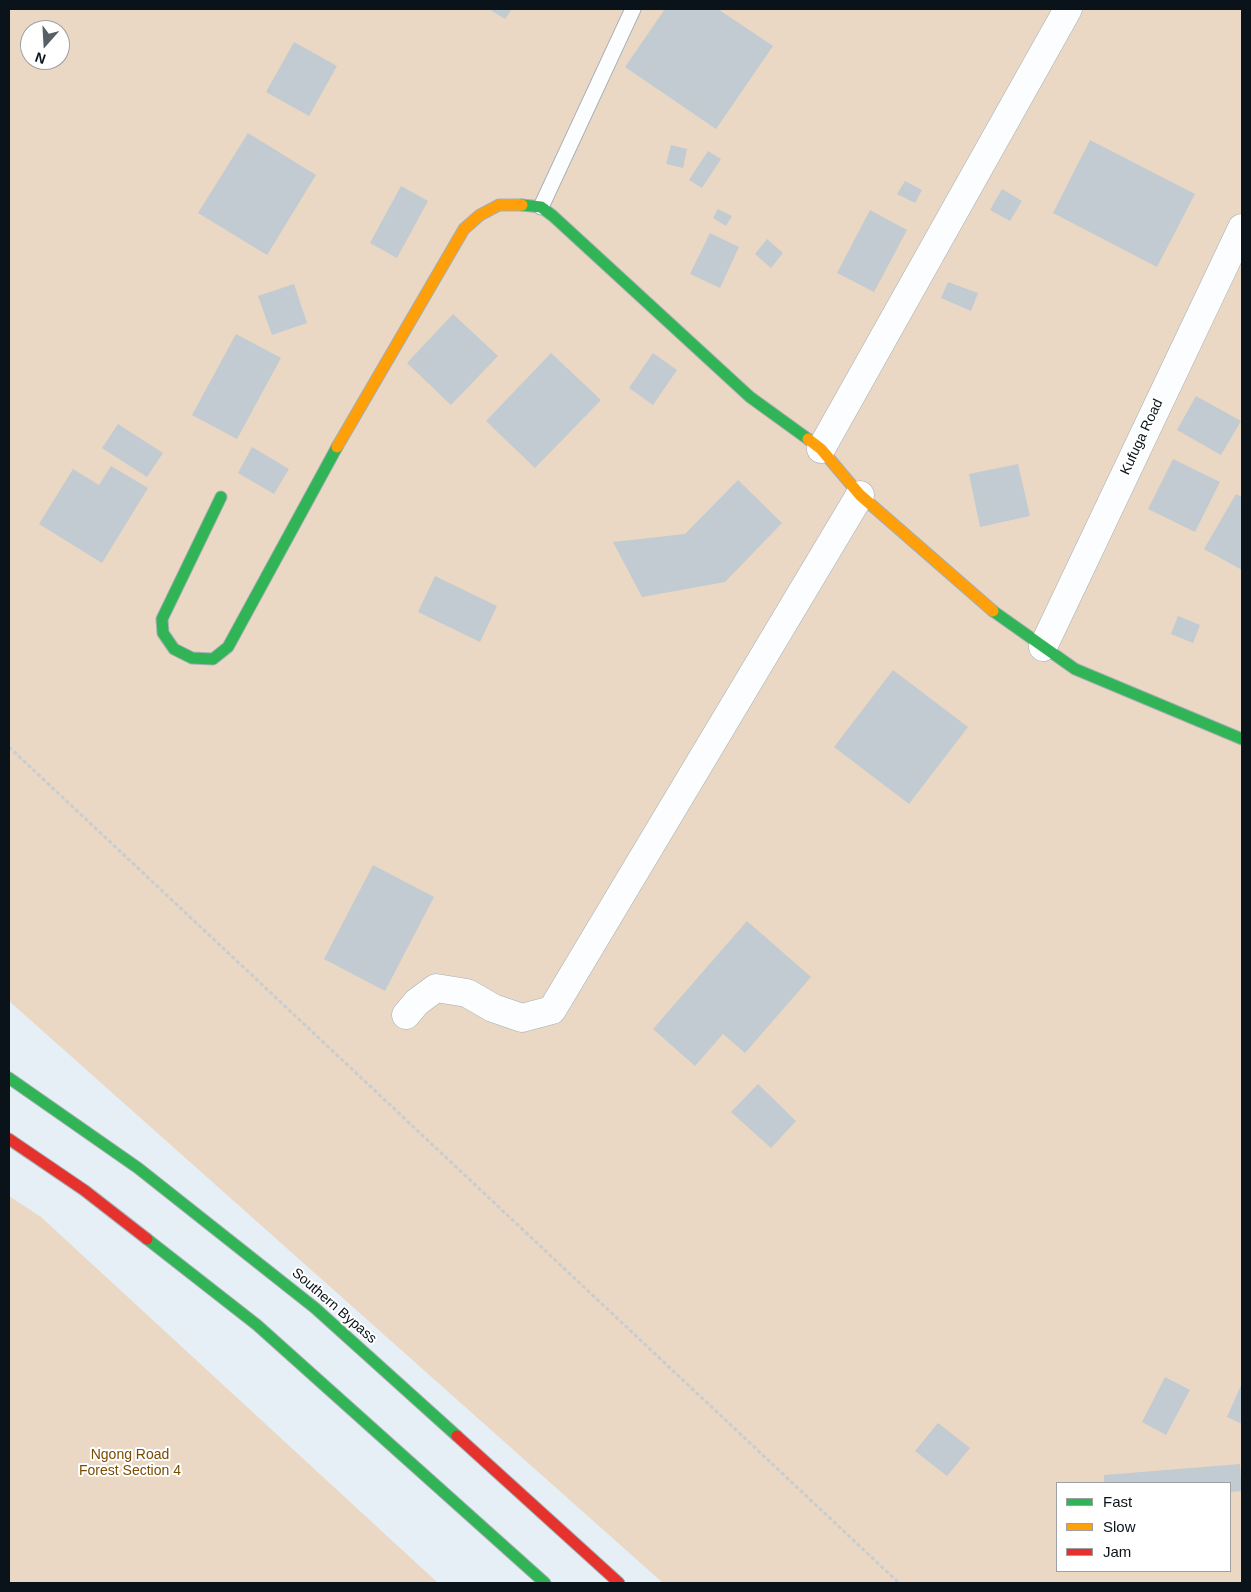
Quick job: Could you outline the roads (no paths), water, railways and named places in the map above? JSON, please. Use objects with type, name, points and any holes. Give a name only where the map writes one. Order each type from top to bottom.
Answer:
[{"type":"main road","points":[[221,497],[162,619],[163,633],[174,649],[192,658],[213,659],[228,648],[330,459],[464,229],[480,215],[499,205],[540,207],[554,216],[750,397],[820,449],[860,495],[997,615],[1075,669],[1242,739]]},
{"type":"main road","name":"Southern Bypass","points":[[9,1078],[138,1168],[315,1308],[619,1583]]},
{"type":"main road","points":[[9,1139],[84,1190],[257,1325],[545,1583]]},
{"type":"street","points":[[820,449],[1068,9]]},
{"type":"street","name":"Kufuga Road","points":[[1043,647],[1242,228]]},
{"type":"street","points":[[406,1015],[417,1002],[436,988],[467,993],[492,1008],[522,1018],[552,1010],[860,495]]},
{"type":"lane","points":[[540,207],[633,9]]},
{"type":"park label","name":"Ngong Road Forest Section 4","points":[[130,1464]]}]
